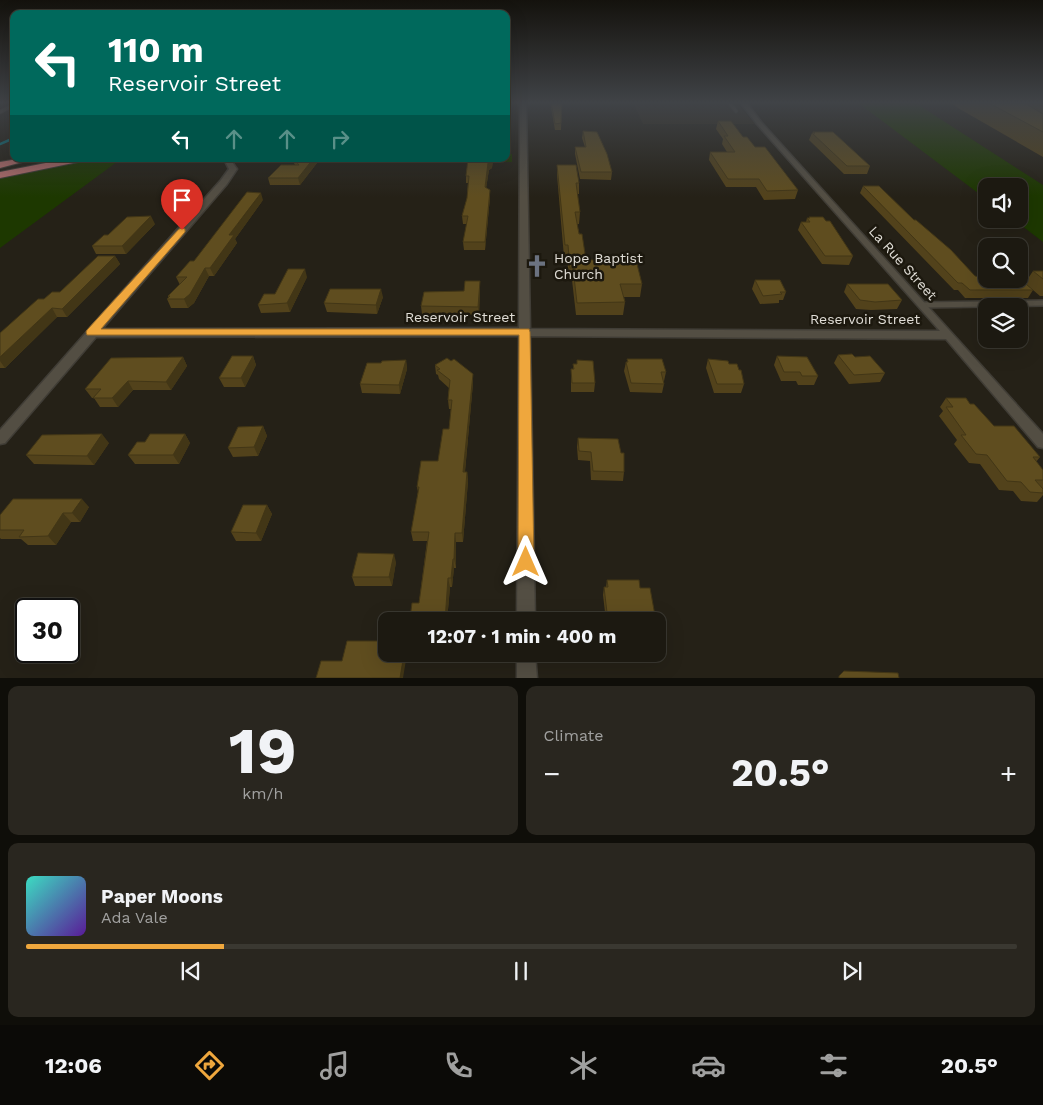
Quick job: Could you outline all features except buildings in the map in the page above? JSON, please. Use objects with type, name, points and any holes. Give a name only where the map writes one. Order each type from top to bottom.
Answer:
[{"type":"main road","points":[[0,165],[15,162]]},
{"type":"main road","points":[[0,175],[63,162]]},
{"type":"street","points":[[523,134],[526,612]]},
{"type":"street","name":"La Rue Street","points":[[768,134],[922,304],[1043,443]]},
{"type":"street","points":[[0,439],[91,332],[224,182],[233,169],[229,162]]},
{"type":"street","name":"Reservoir Street","points":[[91,332],[525,332],[949,335]]},
{"type":"street","points":[[526,662],[527,678]]},
{"type":"lane","points":[[922,304],[1043,304]]},
{"type":"green space","points":[[899,134],[963,134],[1043,185],[1043,242],[1025,228],[1028,228],[1028,178],[978,178],[978,193]]},
{"type":"green space","points":[[510,154],[512,154],[512,162],[510,162]]},
{"type":"green space","points":[[76,162],[117,162],[0,248],[0,178]]},
{"type":"waterway","points":[[0,144],[10,140]]},
{"type":"place","name":"Hope Baptist Church","points":[[537,266]]},
{"type":"route","points":[[182,230],[91,332],[525,332],[526,562]]}]
